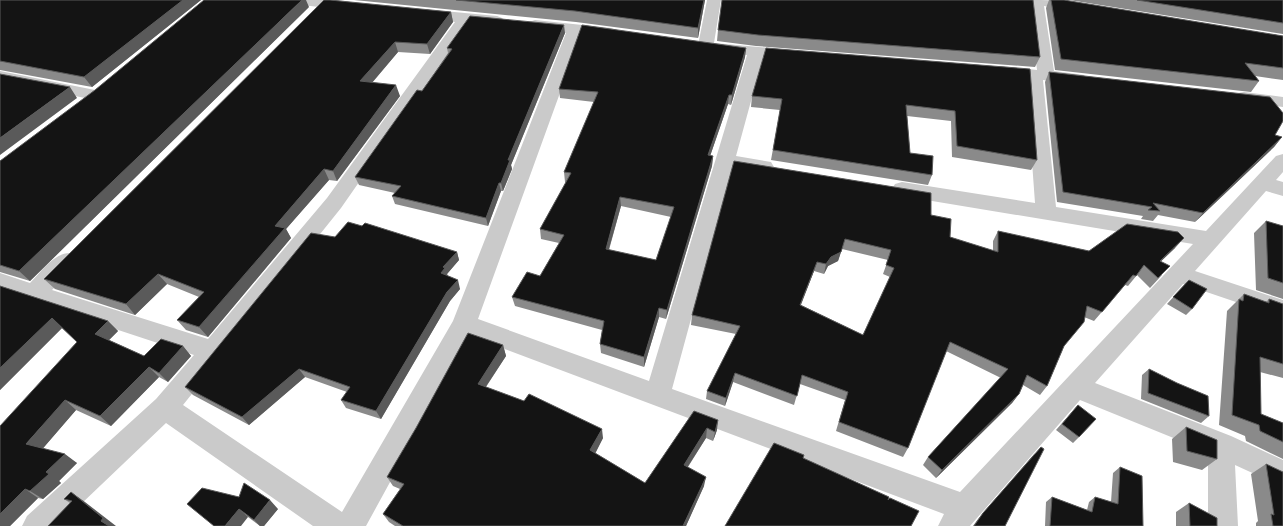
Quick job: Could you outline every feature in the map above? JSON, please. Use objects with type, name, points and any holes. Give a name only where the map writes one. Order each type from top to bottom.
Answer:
[{"type":"street","points":[[294,0],[364,8]]},
{"type":"street","points":[[714,0],[698,44],[756,52],[812,56]]},
{"type":"street","points":[[1046,211],[1035,0],[1090,9]]},
{"type":"street","points":[[308,20],[324,3]]},
{"type":"street","points":[[403,12],[576,28],[629,35]]},
{"type":"street","points":[[37,526],[165,407],[334,203],[466,18]]},
{"type":"street","points":[[350,526],[464,324],[576,28]]},
{"type":"street","points":[[658,394],[756,52]]},
{"type":"street","points":[[986,70],[1094,81]]},
{"type":"street","points":[[0,76],[101,90],[76,109]]},
{"type":"street","points":[[1228,96],[1283,102]]},
{"type":"street","points":[[464,324],[658,394],[959,517],[1210,240],[1272,186],[1283,160]]},
{"type":"street","points":[[725,161],[780,169]]},
{"type":"street","points":[[882,186],[1046,211],[1210,240]]},
{"type":"street","points":[[33,294],[78,250]]},
{"type":"street","points":[[1179,274],[1283,309]]},
{"type":"street","points":[[0,282],[212,351]]},
{"type":"street","points":[[1076,387],[1221,445],[1283,474]]},
{"type":"street","points":[[165,407],[338,526]]},
{"type":"street","points":[[1221,445],[1223,526]]},
{"type":"building","points":[[0,0],[183,0],[84,77],[0,61]]},
{"type":"building","points":[[204,0],[302,0],[19,271],[0,265],[0,161],[95,90]]},
{"type":"building","points":[[324,0],[451,12],[427,44],[395,42],[360,81],[396,85],[333,171],[324,169],[275,226],[285,228],[199,327],[177,320],[204,292],[158,274],[126,304],[44,279]]},
{"type":"building","points":[[456,0],[704,0],[698,28],[575,11]]},
{"type":"building","points":[[722,0],[1033,0],[1040,57],[758,35],[718,30]]},
{"type":"building","points":[[1051,0],[1064,0],[1283,36],[1283,68],[1245,63],[1259,81],[1061,59]]},
{"type":"building","points":[[1137,0],[1283,0],[1283,23]]},
{"type":"building","points":[[470,16],[564,25],[508,160],[510,160],[501,183],[499,183],[486,218],[392,196],[401,186],[355,177],[417,90],[422,91],[452,49],[447,48]]},
{"type":"building","points":[[582,25],[746,48],[732,95],[729,95],[708,155],[713,156],[667,310],[659,308],[644,357],[600,344],[604,321],[512,297],[527,272],[540,276],[564,235],[540,229],[571,173],[564,172],[598,92],[559,89]],"holes":[[[620,197],[674,207],[656,260],[606,249]]]},
{"type":"building","points":[[766,48],[1030,69],[1037,160],[957,146],[955,111],[906,105],[910,153],[933,156],[932,175],[773,150],[782,99],[752,96]]},
{"type":"building","points":[[1049,72],[1270,97],[1283,113],[1283,121],[1275,135],[1282,137],[1203,213],[1153,203],[1160,211],[1148,210],[1152,207],[1063,192]]},
{"type":"building","points":[[0,74],[70,87],[0,138]]},
{"type":"building","points":[[734,161],[931,193],[931,215],[951,219],[950,237],[998,252],[998,231],[1089,251],[1127,224],[1178,232],[1184,238],[1160,261],[1170,266],[1158,278],[1144,265],[1136,276],[1133,275],[1102,312],[1087,306],[1084,322],[1064,346],[1047,386],[1027,375],[1019,394],[942,470],[928,457],[1008,369],[950,342],[908,448],[839,422],[848,392],[802,375],[797,396],[735,373],[726,398],[707,391],[740,326],[692,315]],"holes":[[[845,239],[891,250],[886,265],[894,268],[863,335],[800,305],[817,262],[826,264],[831,257],[841,252]]]},
{"type":"building","points":[[1266,221],[1283,226],[1283,283],[1268,278]]},
{"type":"building","points":[[348,222],[362,226],[365,223],[457,252],[443,267],[445,268],[441,273],[458,280],[447,292],[376,411],[341,400],[350,387],[299,369],[242,417],[185,387],[311,233],[335,237]]},
{"type":"building","points":[[1189,280],[1207,289],[1192,309],[1173,297]]},
{"type":"building","points":[[0,286],[108,321],[95,334],[144,356],[161,339],[183,346],[159,373],[149,367],[100,416],[65,400],[26,444],[65,454],[46,472],[49,474],[30,491],[25,489],[0,514],[0,426],[77,342],[52,318],[0,368]]},
{"type":"building","points":[[1244,294],[1269,303],[1269,299],[1283,304],[1283,364],[1260,357],[1261,414],[1283,423],[1283,442],[1260,431],[1259,425],[1232,415],[1239,299],[1243,301]]},
{"type":"building","points":[[468,333],[503,345],[478,384],[524,401],[529,394],[602,429],[590,450],[645,483],[694,411],[718,420],[715,432],[707,428],[684,465],[706,477],[683,526],[403,526],[383,514],[404,484],[387,477],[416,428]]},
{"type":"building","points":[[1149,369],[1208,396],[1209,416],[1148,393]]},
{"type":"building","points":[[1078,405],[1096,419],[1079,437],[1062,424]]},
{"type":"building","points":[[1186,427],[1217,440],[1217,459],[1187,451]]},
{"type":"building","points":[[774,443],[804,455],[803,458],[889,497],[888,500],[890,498],[919,511],[911,526],[725,526]]},
{"type":"building","points":[[1041,447],[1044,449],[1005,526],[974,526],[983,513]]},
{"type":"building","points":[[1266,464],[1283,472],[1283,526],[1273,526],[1271,514],[1274,515]]},
{"type":"building","points":[[1120,467],[1142,476],[1143,526],[1050,526],[1052,497],[1092,512],[1095,497],[1118,504]]},
{"type":"building","points":[[244,483],[270,500],[254,520],[239,509],[225,526],[214,526],[187,504],[202,488],[239,497]]},
{"type":"building","points":[[71,492],[103,518],[101,521],[109,526],[48,526],[72,501],[64,499]]},
{"type":"building","points":[[1189,503],[1217,518],[1217,526],[1190,526]]}]
